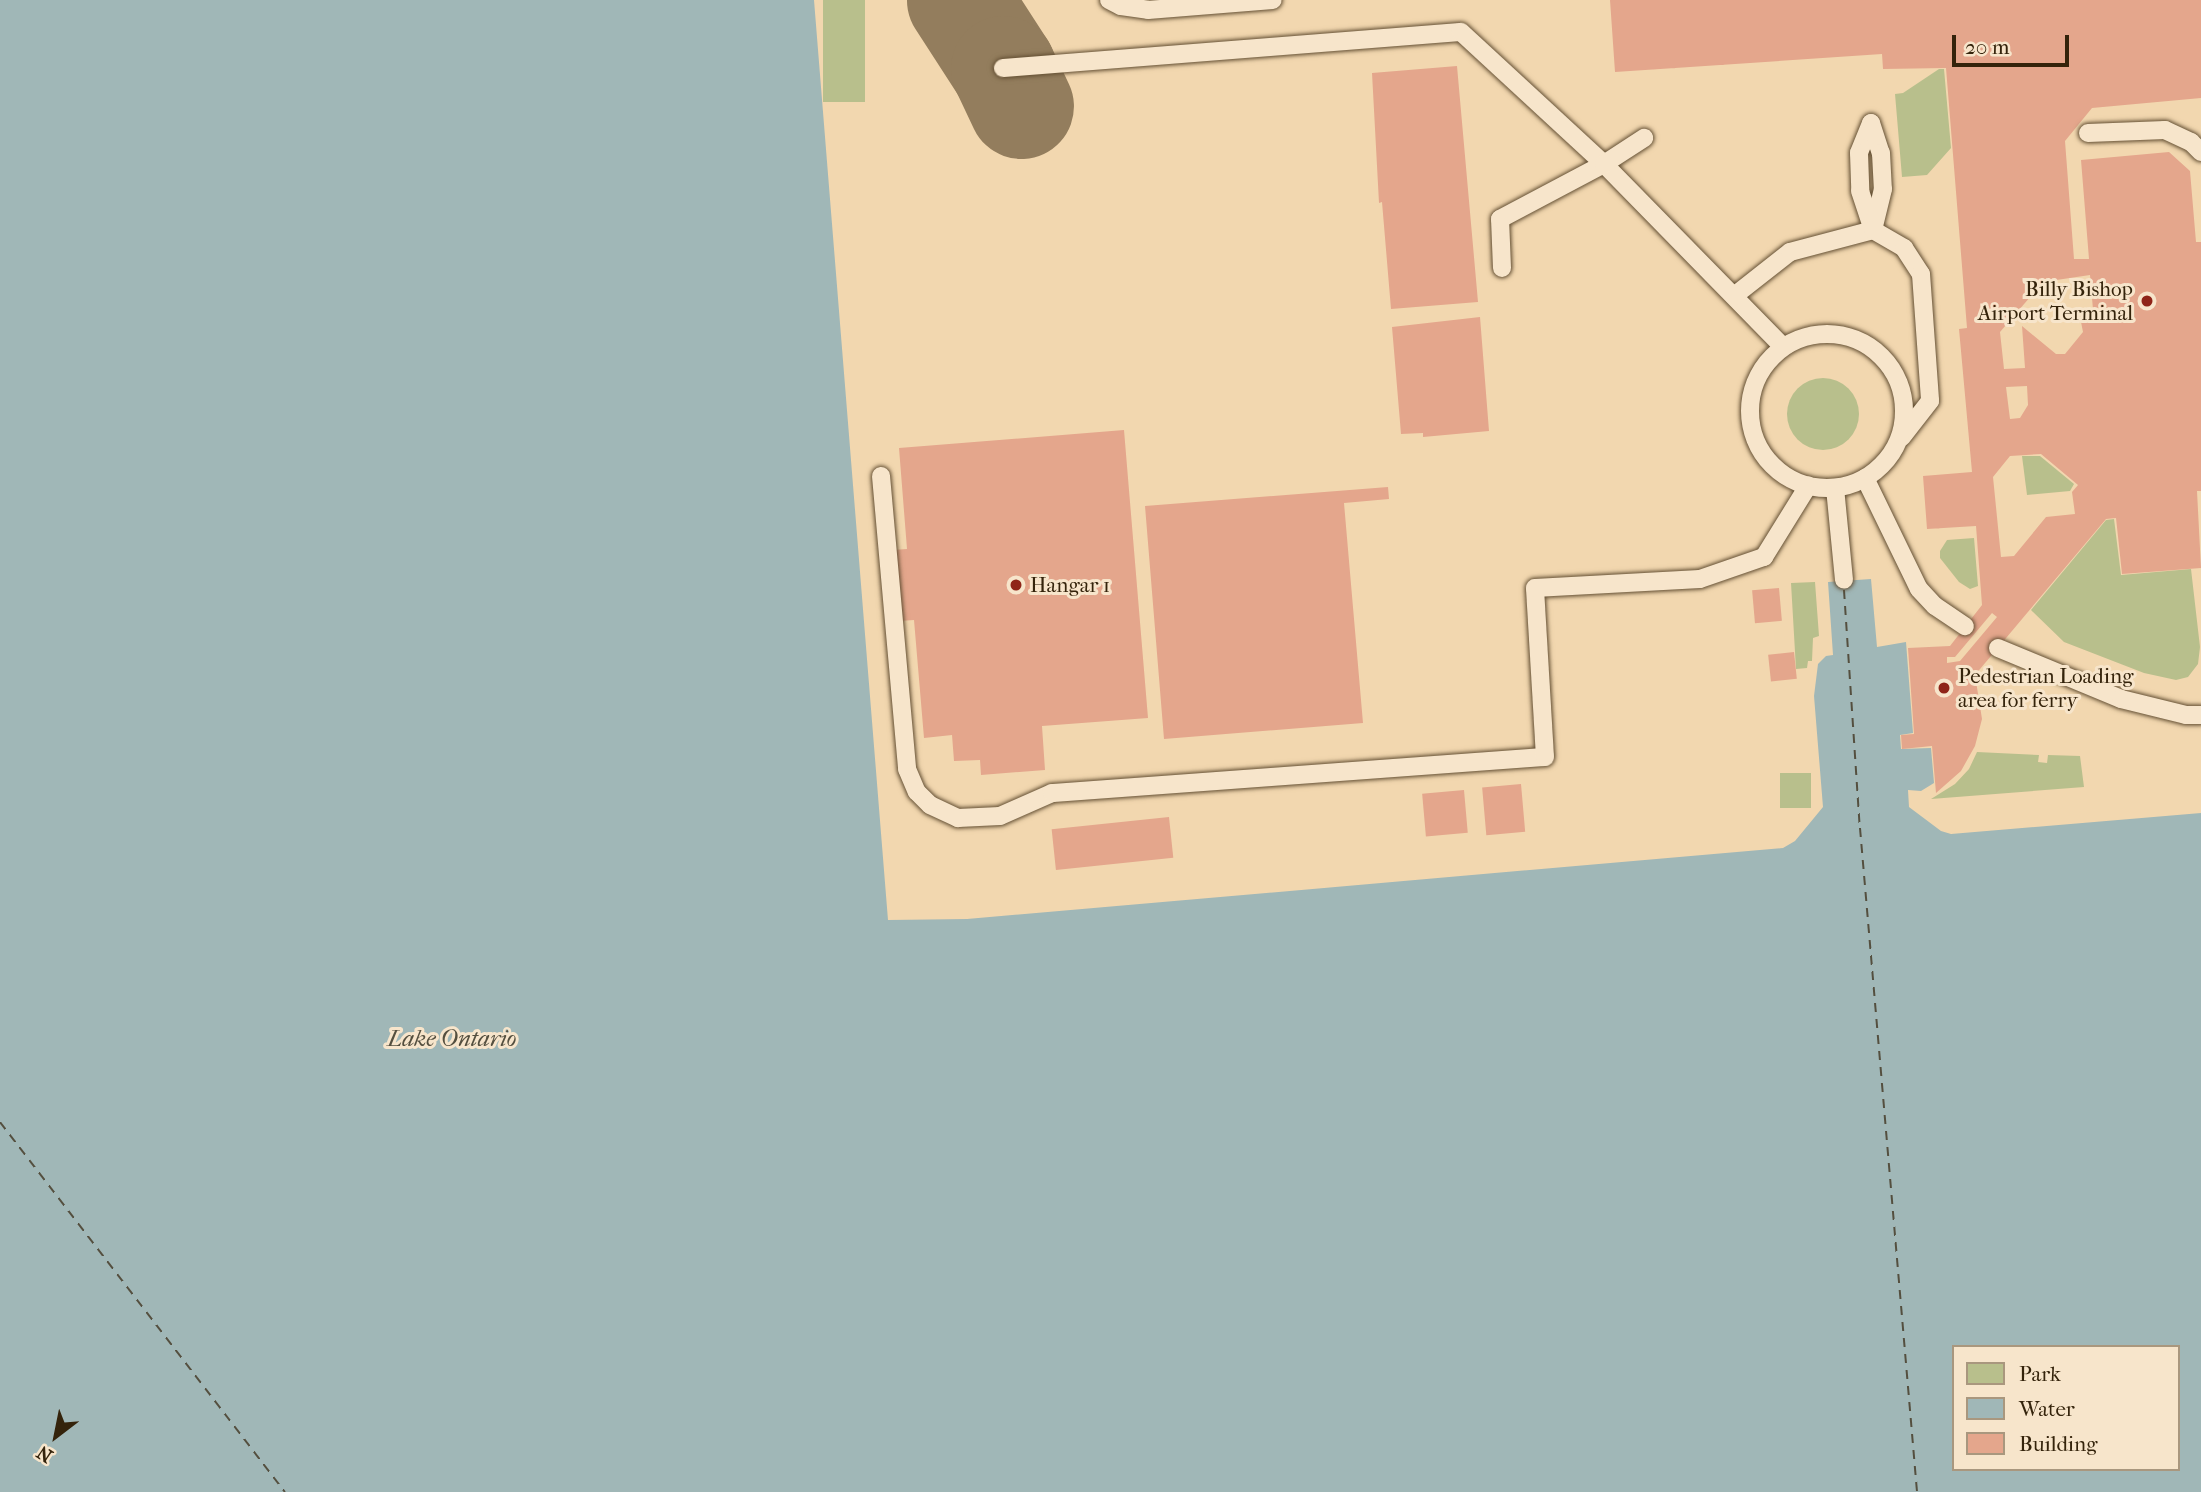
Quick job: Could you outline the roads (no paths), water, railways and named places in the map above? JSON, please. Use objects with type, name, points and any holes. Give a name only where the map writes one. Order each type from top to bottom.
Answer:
[{"type":"lane","points":[[1109,0],[1121,6],[1154,10],[1273,0]]},
{"type":"lane","points":[[1003,68],[1461,32],[1604,164],[1783,347]]},
{"type":"lane","points":[[1872,230],[1884,189],[1881,153],[1871,123],[1860,153],[1860,191],[1872,230],[1904,248],[1921,274],[1930,401],[1880,468],[1865,478],[1835,488],[1808,486],[1777,470],[1766,459],[1751,427],[1752,391],[1770,358],[1797,339],[1829,333],[1863,342],[1878,352],[1900,383],[1904,404],[1899,440]]},
{"type":"lane","points":[[2088,133],[2165,130],[2191,142],[2201,152]]},
{"type":"lane","points":[[1502,268],[1500,219],[1604,164],[1644,138]]},
{"type":"lane","points":[[1734,296],[1790,252],[1872,230]]},
{"type":"lane","points":[[881,477],[907,769],[917,792],[930,805],[958,818],[1000,816],[1052,793],[1545,757],[1535,587],[1700,579],[1764,557],[1808,486]]},
{"type":"lane","points":[[1865,478],[1920,589],[1935,606],[1965,626]]},
{"type":"lane","points":[[1835,488],[1844,580]]},
{"type":"lane","points":[[1998,648],[2121,699],[2186,715],[2201,715]]},
{"type":"water","name":"Lake Ontario","points":[[0,0],[814,0],[888,920],[967,919],[1783,848],[1795,841],[1823,807],[1814,696],[1818,664],[1826,656],[1833,655],[1828,582],[1871,579],[1877,647],[1906,642],[1913,733],[1900,735],[1901,749],[1931,748],[1934,783],[1921,791],[1908,790],[1909,807],[1941,831],[1951,834],[2201,813],[2201,1492],[0,1492]]},
{"type":"place","name":"Billy Bishop Airport Terminal","points":[[2147,301]]},
{"type":"place","name":"Hangar 1","points":[[1016,585]]},
{"type":"place","name":"Pedestrian Loading area for ferry","points":[[1944,688]]}]
